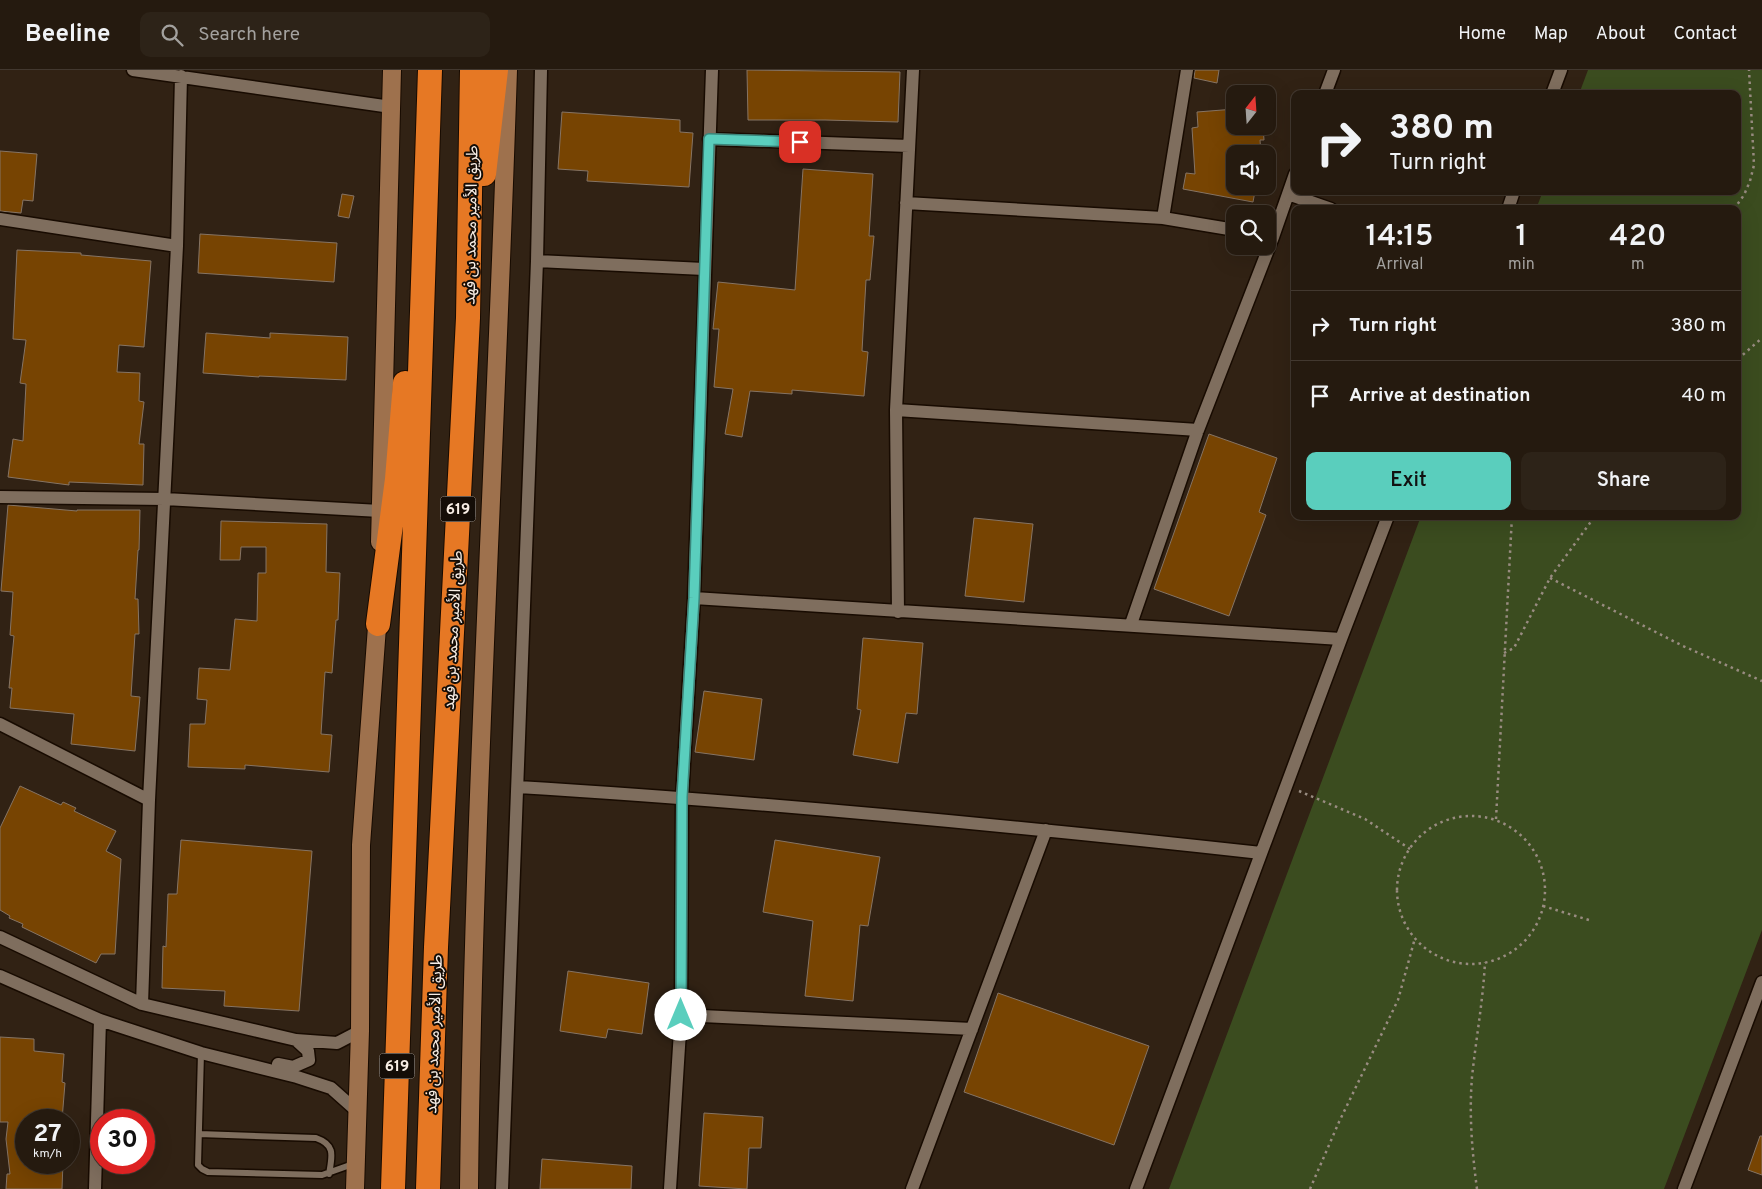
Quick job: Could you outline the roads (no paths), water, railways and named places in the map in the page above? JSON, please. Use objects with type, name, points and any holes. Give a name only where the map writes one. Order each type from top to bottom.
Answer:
[{"type":"highway","name":"619","points":[[393,1189],[430,70]]},
{"type":"highway","name":"طريق الأمير محمد بن فهد","points":[[428,1189],[436,947],[468,318],[472,70]]},
{"type":"highway","points":[[468,318],[496,70]]},
{"type":"highway","points":[[378,624],[397,479],[428,132]]},
{"type":"main road","points":[[356,1189],[360,1031],[361,845],[378,624],[392,70]]},
{"type":"main road","points":[[469,1189],[475,870],[501,284],[508,70]]},
{"type":"street","points":[[133,70],[391,107]]},
{"type":"street","points":[[502,1189],[537,261],[541,70]]},
{"type":"street","points":[[670,1189],[681,1015],[682,797],[694,598],[712,70]]},
{"type":"street","points":[[898,612],[896,410],[913,70]]},
{"type":"street","points":[[1162,218],[1187,70]]},
{"type":"street","points":[[1326,90],[1334,70]]},
{"type":"street","points":[[1554,90],[1561,70]]},
{"type":"street","points":[[142,1004],[149,800],[177,246],[181,76]]},
{"type":"street","points":[[709,139],[909,146]]},
{"type":"street","points":[[1276,223],[1291,185]]},
{"type":"street","points":[[1288,194],[1320,205]]},
{"type":"street","points":[[906,203],[1162,218],[1226,229]]},
{"type":"street","points":[[0,219],[177,246]]},
{"type":"street","points":[[1131,624],[1198,430],[1263,255]]},
{"type":"street","points":[[537,261],[704,270]]},
{"type":"street","points":[[896,410],[1198,430]]},
{"type":"street","points":[[0,497],[165,499],[380,511]]},
{"type":"street","points":[[1136,1189],[1340,639],[1386,520]]},
{"type":"street","points":[[694,598],[898,612],[1131,624],[1340,639]]},
{"type":"street","points":[[0,724],[149,800]]},
{"type":"street","points":[[518,787],[682,797],[1046,830],[1261,853]]},
{"type":"street","points":[[912,1189],[1046,830]]},
{"type":"street","points":[[0,937],[142,1004],[296,1040],[337,1043],[360,1031]]},
{"type":"street","points":[[0,976],[100,1020],[201,1053],[297,1077],[331,1088],[358,1112]]},
{"type":"street","points":[[1684,1189],[1762,982]]},
{"type":"street","points":[[681,1015],[972,1029]]},
{"type":"street","points":[[95,1189],[100,1020]]},
{"type":"street","points":[[201,1053],[293,1067],[310,1060],[308,1051],[296,1040]]},
{"type":"lane","points":[[201,1053],[198,1165],[202,1169],[208,1172],[322,1176],[356,1163]]},
{"type":"lane","points":[[199,1134],[316,1138],[326,1142],[331,1148],[332,1158],[328,1174]]}]
